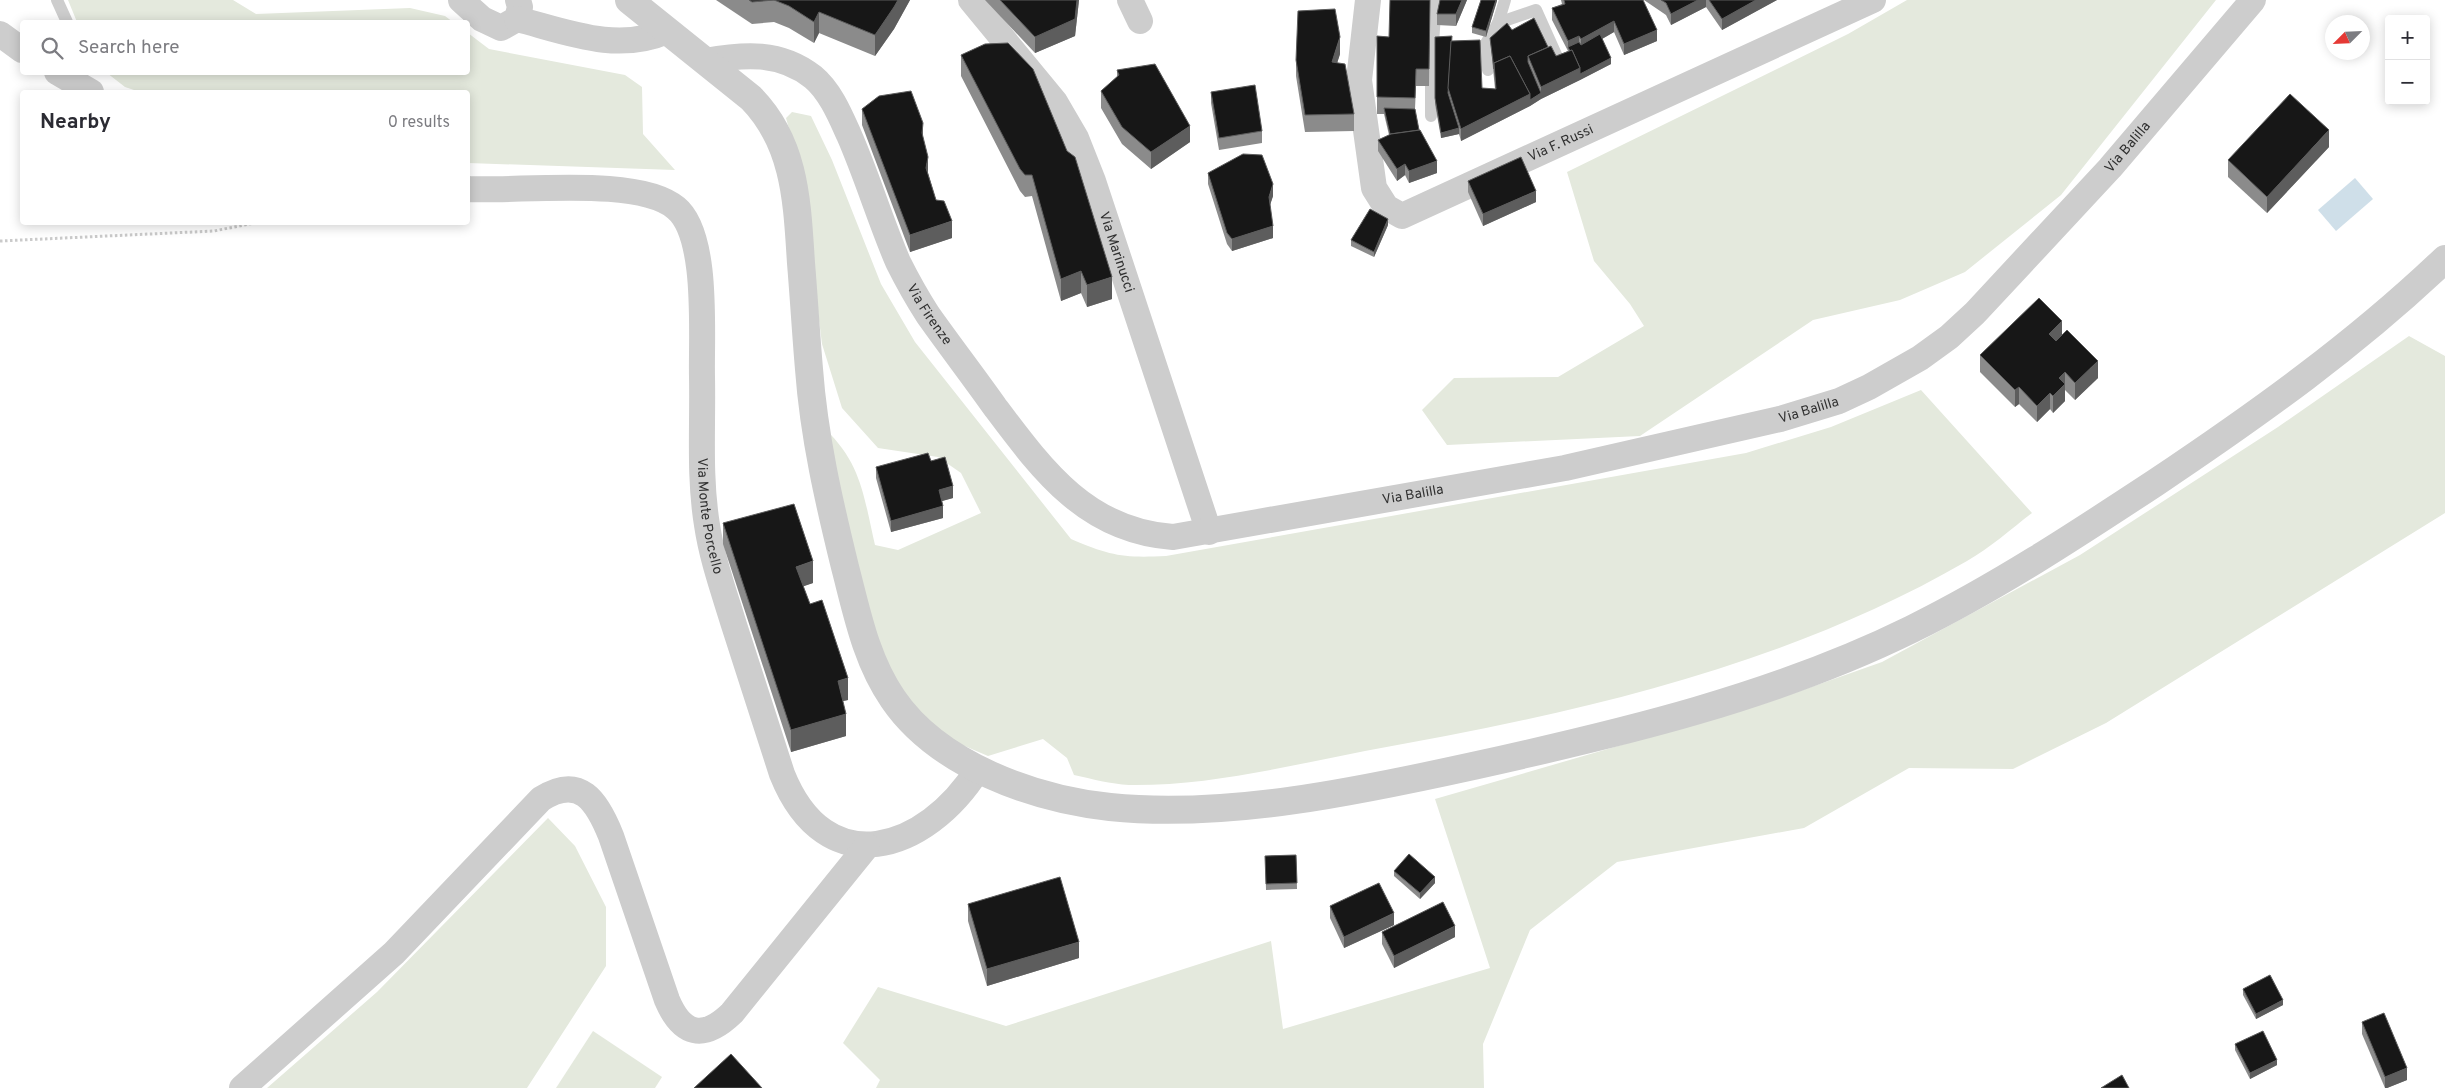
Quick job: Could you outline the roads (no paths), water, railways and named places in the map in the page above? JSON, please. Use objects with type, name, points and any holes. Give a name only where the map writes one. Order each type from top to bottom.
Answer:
[{"type":"street","points":[[461,0],[482,20],[501,28],[518,10],[580,36],[611,41],[639,40],[668,31]]},
{"type":"street","points":[[629,0],[750,98],[768,118],[780,137],[791,170],[797,203],[815,426],[833,518],[860,626],[870,655],[886,688],[902,711],[934,740],[978,769],[1040,793],[1085,804],[1144,809],[1231,807],[1352,790],[1544,750],[1621,731],[1782,683],[1848,658],[1916,627],[1997,583],[2059,545],[2202,451],[2303,380],[2385,315],[2445,259]]},
{"type":"street","name":"Via Marinucci","points":[[971,0],[1055,102],[1076,138],[1093,181],[1209,532]]},
{"type":"street","name":"Via F. Russi","points":[[1368,0],[1359,80],[1374,188],[1386,208],[1402,216],[1873,0]]},
{"type":"street","name":"Via Balilla","points":[[1209,532],[1575,466],[1780,419],[1839,400],[1881,381],[1928,353],[1975,313],[2110,168],[2253,0]]},
{"type":"street","points":[[0,34],[20,49]]},
{"type":"street","name":"Via Firenze","points":[[705,61],[732,56],[762,55],[790,64],[815,79],[822,87],[837,110],[850,137],[898,262],[914,293],[928,315],[1028,451],[1053,480],[1095,513],[1121,527],[1158,536],[1173,537],[1209,532]]},
{"type":"street","points":[[64,75],[84,84]]},
{"type":"street","name":"Via Monte Porcello","points":[[470,189],[610,189],[659,199],[676,208],[684,217],[694,238],[699,264],[702,487],[710,544],[786,784],[806,814],[826,833],[845,842],[867,846],[906,835],[938,818],[959,797],[978,769]]},
{"type":"street","points":[[242,1088],[364,982],[541,799],[559,790],[570,788],[581,791],[601,813],[611,836],[667,1000],[678,1022],[695,1032],[714,1027],[732,1013],[867,846]]},
{"type":"lane","points":[[57,0],[66,20]]},
{"type":"lane","points":[[1431,116],[1431,72],[1436,0]]},
{"type":"lane","points":[[1488,70],[1485,45],[1498,23],[1505,0]]},
{"type":"lane","points":[[1498,23],[1536,10],[1558,59]]}]
